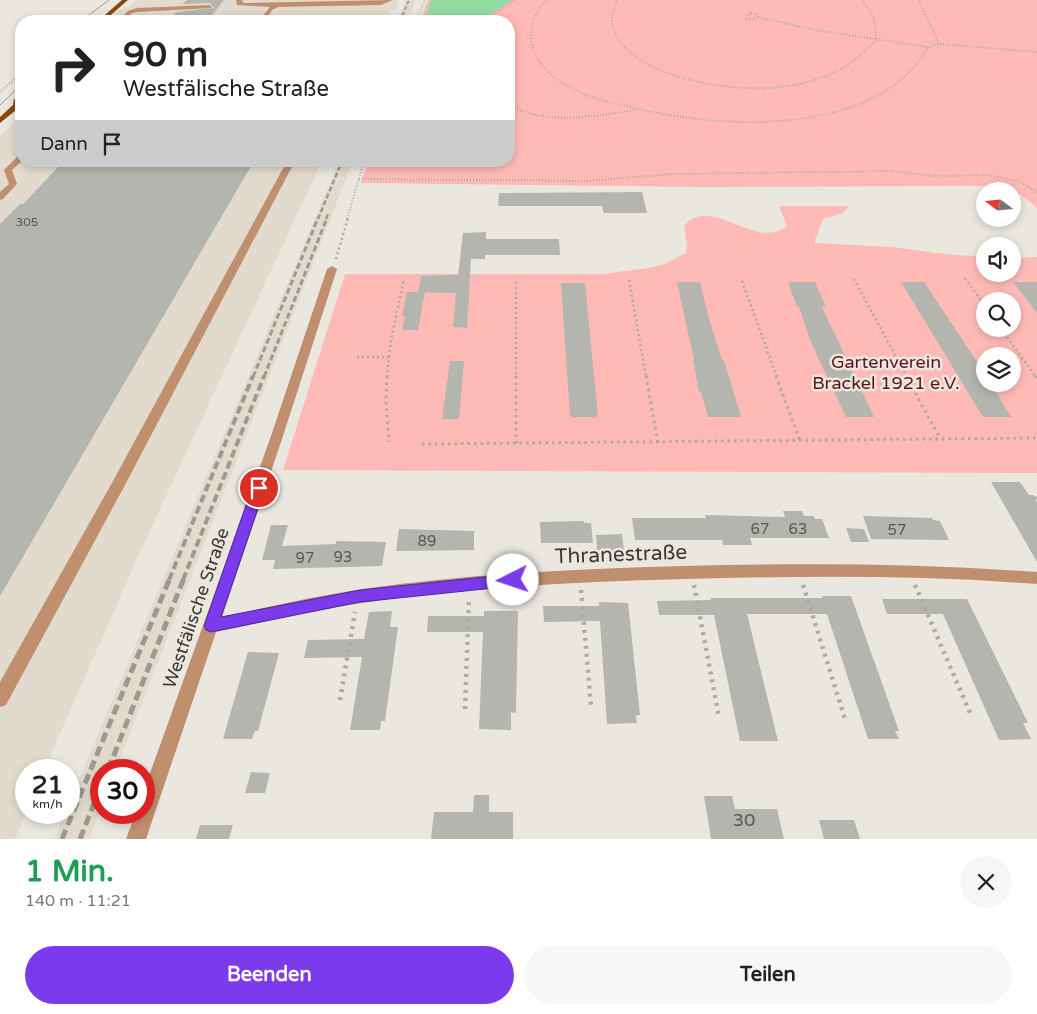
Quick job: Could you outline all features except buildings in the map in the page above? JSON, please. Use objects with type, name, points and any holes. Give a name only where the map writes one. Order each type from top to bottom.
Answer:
[{"type":"main road","points":[[108,15],[125,0]]},
{"type":"main road","points":[[0,112],[15,103]]},
{"type":"main road","points":[[0,121],[15,108]]},
{"type":"street","points":[[239,0],[239,4],[242,5],[381,3],[390,0]]},
{"type":"street","points":[[266,15],[270,9],[277,5]]},
{"type":"street","points":[[127,15],[137,10],[210,7]]},
{"type":"street","points":[[0,197],[13,184],[8,170],[15,164]]},
{"type":"street","points":[[0,699],[118,485],[288,167]]},
{"type":"street","name":"Westfälische Straße","points":[[136,839],[211,626],[332,269]]},
{"type":"street","name":"Thranestraße","points":[[211,626],[354,597],[470,584],[580,576],[798,570],[960,572],[1037,578]]},
{"type":"path","points":[[419,15],[425,0]]},
{"type":"path","points":[[493,15],[515,0]]},
{"type":"path","points":[[546,0],[532,17],[529,26],[534,55],[555,79],[580,93],[639,110],[696,121],[726,124],[766,123],[824,113],[861,102],[891,86],[916,64],[928,48]]},
{"type":"path","points":[[617,0],[612,11],[612,27],[617,38],[647,64],[679,77],[724,87],[792,85],[840,70],[861,57],[876,40],[875,20],[862,0]]},
{"type":"path","points":[[919,0],[939,44]]},
{"type":"path","points":[[758,17],[750,20],[745,18],[751,13],[757,14],[758,17],[815,30],[928,48],[939,44],[1037,52]]},
{"type":"path","points":[[0,90],[4,89],[15,79]]},
{"type":"path","points":[[515,109],[519,112],[547,116],[602,114],[639,110]]},
{"type":"path","points":[[332,269],[362,167]]},
{"type":"path","points":[[359,178],[587,181],[673,174],[892,171],[934,176],[989,175],[1020,182],[1037,192]]},
{"type":"path","points":[[965,278],[976,293]]},
{"type":"path","points":[[854,279],[940,438]]},
{"type":"path","points":[[389,442],[386,420],[389,357],[395,317],[404,280]]},
{"type":"path","points":[[629,280],[658,443]]},
{"type":"path","points":[[742,281],[800,441]]},
{"type":"path","points":[[516,282],[516,444]]},
{"type":"path","points":[[1008,337],[1037,378]]},
{"type":"path","points":[[357,357],[389,357]]},
{"type":"path","points":[[422,444],[1037,438]]},
{"type":"path","points":[[798,570],[845,719]]},
{"type":"path","points":[[909,571],[971,715]]},
{"type":"path","points":[[692,572],[718,717]]},
{"type":"path","points":[[580,576],[591,706]]},
{"type":"path","points":[[465,709],[470,584]]},
{"type":"path","points":[[340,700],[356,608],[354,597]]},
{"type":"shaded area","points":[[136,0],[398,0],[396,10],[391,10],[389,15],[114,15],[123,7],[128,7]]},
{"type":"shaded area","points":[[406,0],[416,0],[410,15],[400,15]]},
{"type":"shaded area","points":[[431,0],[512,0],[489,15],[425,15]]},
{"type":"shaded area","points":[[15,123],[15,167],[319,167],[141,550],[49,759],[15,759],[15,824],[21,824],[15,839],[0,839],[0,136]]},
{"type":"shaded area","points":[[336,167],[351,167],[120,759],[90,759],[90,824],[95,824],[89,839],[54,839],[60,824],[80,824],[80,777]]},
{"type":"green space","points":[[428,0],[1037,0],[1037,208],[1021,196],[1021,182],[976,182],[976,186],[704,187],[361,183],[366,167],[515,167],[515,15],[422,15]]},
{"type":"green space","name":"Gartenverein Brackel 1921 e.V.","points":[[779,206],[849,206],[843,213],[823,219],[814,243],[892,247],[976,256],[976,282],[1021,282],[1021,258],[1037,257],[1037,473],[283,470],[345,274],[602,274],[665,264],[686,253],[687,246],[684,226],[695,218],[707,216],[720,218],[748,229],[761,232],[775,232],[787,226]]},
{"type":"tram line","points":[[89,15],[109,0]]},
{"type":"tram line","points":[[0,105],[15,91]]},
{"type":"railway","points":[[403,15],[409,0]]},
{"type":"railway","points":[[318,219],[340,167]]},
{"type":"railway","points":[[326,219],[329,212]]},
{"type":"railway","points":[[253,377],[318,218]]},
{"type":"railway","points":[[264,377],[327,218]]},
{"type":"railway","points":[[169,580],[253,376]]},
{"type":"railway","points":[[183,580],[264,376]]},
{"type":"railway","points":[[62,839],[170,578]]},
{"type":"railway","points":[[112,759],[184,578]]},
{"type":"railway","points":[[80,839],[90,814]]},
{"type":"route","points":[[259,488],[211,626],[360,596],[513,580]]}]
